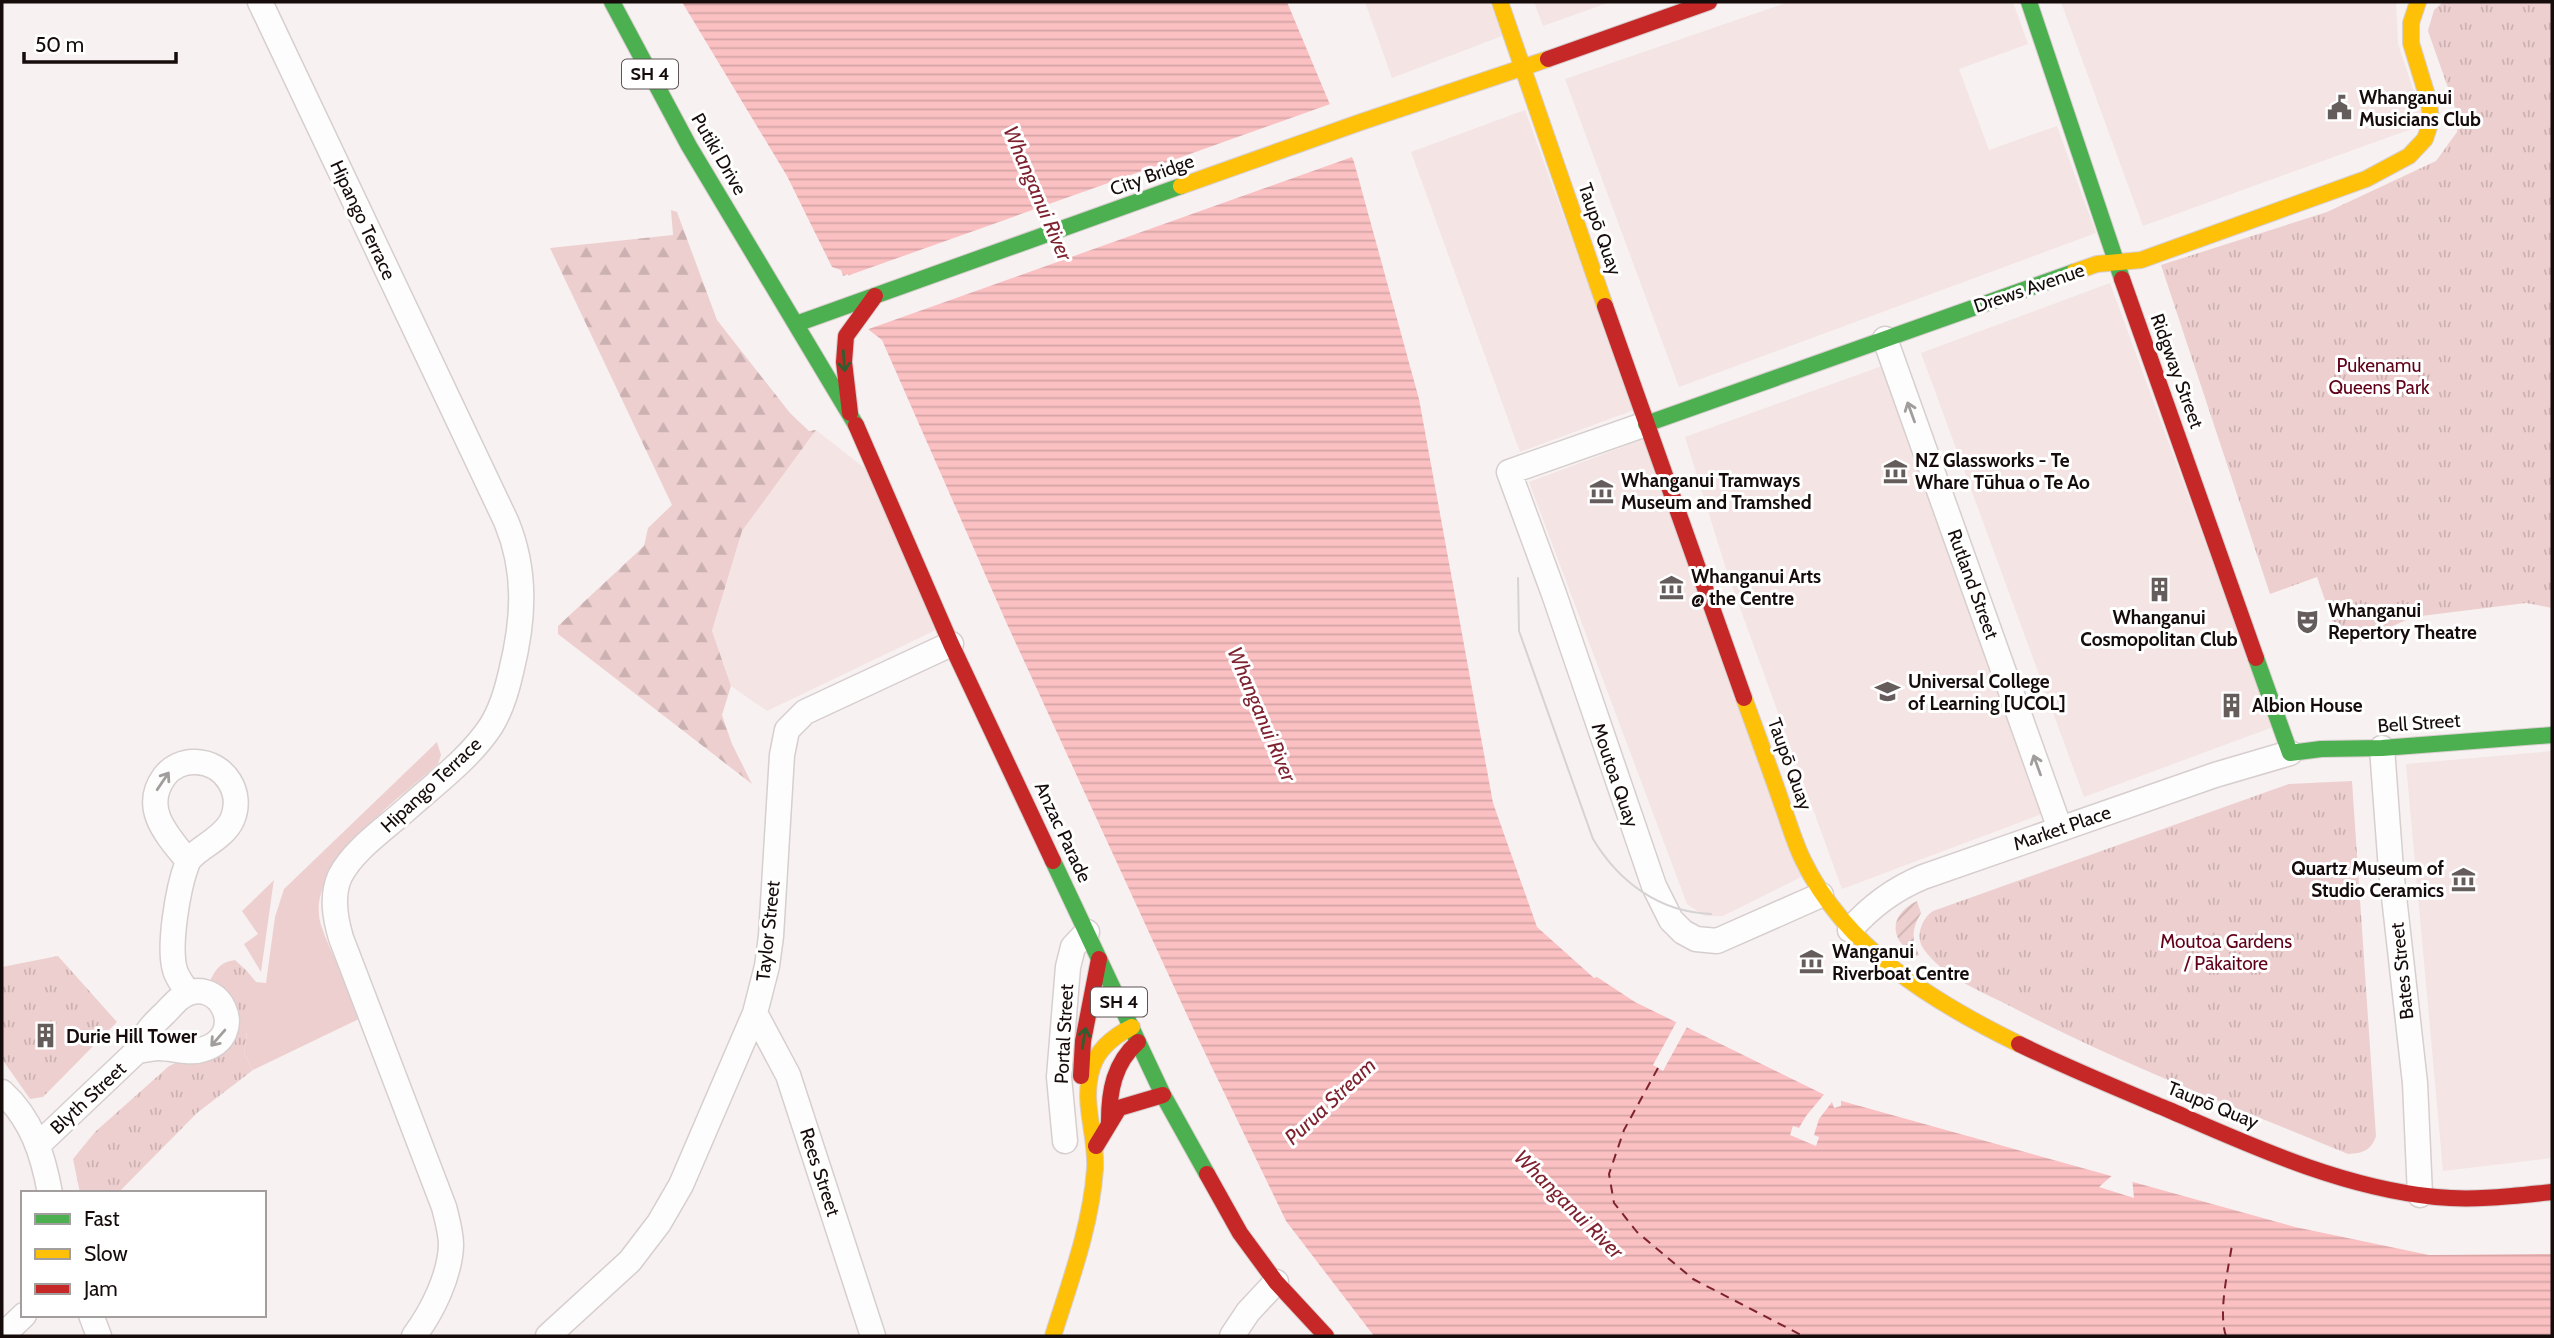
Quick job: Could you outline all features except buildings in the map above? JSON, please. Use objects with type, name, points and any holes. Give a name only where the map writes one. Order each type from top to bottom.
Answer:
[{"type":"main road","name":"Putiki Drive","points":[[612,2],[689,146],[777,297],[796,324]]},
{"type":"main road","name":"Taupō Quay","points":[[1500,2],[1646,424],[1801,857],[1821,895],[1850,930],[1921,989],[1960,1014],[2067,1067],[2210,1128],[2300,1162],[2349,1179],[2420,1195],[2467,1198],[2552,1192]]},
{"type":"main road","name":"City Bridge","points":[[796,324],[859,308],[875,296],[1361,122],[1709,2]]},
{"type":"main road","name":"Ridgway Street","points":[[2029,2],[2116,263],[2290,753]]},
{"type":"main road","name":"Drews Avenue","points":[[1646,424],[2097,264],[2141,260],[2366,179],[2409,157],[2421,146],[2431,130],[2432,113],[2411,41],[2411,20],[2418,2]]},
{"type":"main road","points":[[850,413],[843,349],[846,335],[859,308]]},
{"type":"main road","name":"Anzac Parade","points":[[796,324],[862,436],[951,644],[1163,1095],[1240,1233],[1276,1282],[1326,1336]]},
{"type":"main road","name":"Bell Street","points":[[2290,753],[2552,735]]},
{"type":"main road","name":"Portal Street","points":[[1053,1336],[1086,1221],[1096,1146],[1079,1070],[1100,959]]},
{"type":"main road","name":"Portal Street","points":[[1088,1105],[1091,1071],[1102,1048],[1117,1034],[1135,1035],[1126,1050],[1108,1100],[1109,1122]]},
{"type":"main road","name":"Portal Street","points":[[1096,1146],[1119,1108],[1163,1095]]},
{"type":"street","name":"Hipango Terrace","points":[[260,2],[506,521],[514,540],[521,576],[521,615],[515,658],[499,711],[491,727],[464,758],[360,851],[341,876],[336,890],[334,905],[341,938],[450,1229],[451,1246],[441,1284],[432,1306],[414,1336]]},
{"type":"street","name":"Rutland Street","points":[[1885,338],[2060,829]]},
{"type":"street","name":"Drews Avenue","points":[[1509,472],[1646,424]]},
{"type":"street","name":"Moutoa Quay","points":[[1509,472],[1554,594],[1654,886],[1671,920],[1683,932],[1696,939],[1717,941],[1821,895]]},
{"type":"street","name":"Taylor Street","points":[[548,1336],[630,1261],[659,1223],[681,1185],[755,1013],[767,966],[771,936],[782,755],[787,730],[794,720],[805,712],[951,644]]},
{"type":"street","name":"Bates Street","points":[[2382,748],[2391,870],[2415,1083],[2420,1195]]},
{"type":"street","name":"Market Place","points":[[1850,930],[1876,904],[1908,883],[2215,775],[2290,753]]},
{"type":"street","points":[[188,861],[175,916],[173,946],[175,971],[188,993]]},
{"type":"street","name":"Portal Street","points":[[1065,1141],[1059,1077],[1068,967],[1073,947],[1087,932]]},
{"type":"street","name":"Blyth Street","points":[[38,1145],[137,1051],[145,1032],[180,998],[197,991],[212,995],[220,1000],[227,1011],[224,1034],[212,1046],[199,1051],[156,1048],[137,1051]]},
{"type":"street","name":"Rees Street","points":[[755,1013],[788,1075],[873,1336]]},
{"type":"street","points":[[2,1093],[31,1129],[38,1145],[50,1191]]},
{"type":"street","points":[[1232,1336],[1248,1311],[1276,1282]]},
{"type":"street","points":[[2,1336],[22,1317]]},
{"type":"street","points":[[92,1317],[99,1336]]},
{"type":"shaded area","points":[[1365,2],[1490,2],[1502,36],[1392,78]]},
{"type":"shaded area","points":[[1534,2],[1610,2],[1543,26]]},
{"type":"shaded area","points":[[1789,2],[2013,2],[2028,44],[1959,69],[1989,150],[2057,126],[2096,233],[1679,387],[1565,79]]},
{"type":"shaded area","points":[[2061,2],[2396,2],[2398,44],[2425,124],[2143,226]]},
{"type":"shaded area","points":[[1525,110],[1634,410],[1520,452],[1411,152]]},
{"type":"shaded area","points":[[2110,283],[2273,727],[2084,797],[1921,353]]},
{"type":"shaded area","name":"Universal College of Learning [UCOL]","points":[[1882,366],[2047,812],[1842,889],[1727,572],[1685,437]]},
{"type":"shaded area","points":[[816,430],[871,473],[938,629],[767,711],[731,686],[712,632],[742,531]]},
{"type":"shaded area","points":[[1647,438],[1803,876],[1723,916],[1705,916],[1687,904],[1529,482]]},
{"type":"shaded area","points":[[2552,751],[2552,1158],[2443,1171],[2406,764]]},
{"type":"green space","name":"Pukenamu Queens Park","points":[[2443,2],[2552,2],[2552,608],[2526,603],[2413,617],[2350,645],[2342,630],[2336,632],[2317,577],[2270,594],[2161,265],[2327,212],[2436,161],[2457,132],[2459,119],[2428,31],[2434,10]]},
{"type":"green space","points":[[671,210],[677,212],[717,320],[790,413],[809,431],[816,430],[742,531],[712,631],[731,686],[722,715],[732,744],[752,784],[558,634],[558,626],[644,546],[648,528],[672,505],[550,248],[673,235]]},
{"type":"green space","points":[[437,742],[441,755],[438,764],[358,835],[326,880],[319,903],[325,936],[363,1017],[253,1070],[244,1054],[247,1032],[247,971],[256,982],[266,983],[275,917],[284,889]]},
{"type":"green space","name":"Moutoa Gardens / Pākaitore","points":[[2352,781],[2376,1136],[2372,1145],[2362,1152],[2348,1154],[2090,1045],[1961,981],[1931,958],[1921,943],[1921,928],[1933,911],[2289,784]]},
{"type":"green space","points":[[274,880],[261,972],[244,944],[258,934],[242,911]]},
{"type":"green space","points":[[1917,901],[1921,913],[1914,934],[1919,955],[1917,956],[1901,943],[1896,928],[1901,913]]},
{"type":"green space","points":[[58,956],[117,1022],[43,1097],[30,1099],[2,1059],[2,967]]},
{"type":"green space","points":[[235,960],[247,971],[247,1032],[244,1054],[253,1070],[197,1113],[120,1191],[80,1191],[73,1159],[95,1132],[169,1066],[191,1056],[228,1047],[237,1029],[237,1012],[232,999],[210,981],[219,966]]},
{"type":"water","points":[[682,2],[1287,2],[1354,162],[1419,399],[1493,803],[1537,927],[1594,978],[1597,977],[1635,1002],[1831,1098],[2295,1227],[2429,1255],[2552,1254],[2552,1336],[1374,1336],[1286,1221],[1193,1028],[1007,624],[882,340],[869,330],[848,274],[843,276],[841,270],[832,267],[787,176]]},
{"type":"pier","points":[[1333,103],[1355,156],[866,330],[847,276]]},
{"type":"pier","points":[[1677,1021],[1687,1027],[1663,1071],[1653,1065]]},
{"type":"pier","points":[[1826,1092],[1841,1098],[1841,1106],[1834,1108],[1832,1102],[1819,1119],[1814,1135],[1819,1137],[1816,1146],[1790,1135],[1793,1126],[1799,1128]]},
{"type":"pier","points":[[2115,1173],[2132,1178],[2134,1198],[2099,1187]]},
{"type":"ferry route","points":[[1658,1068],[1624,1130],[1609,1174],[1614,1203],[1637,1232],[1693,1279],[1803,1336]]},
{"type":"ferry route","points":[[2226,1336],[2223,1304],[2232,1245]]},
{"type":"tram line","points":[[1518,578],[1519,631],[1593,839],[1615,869],[1642,892],[1674,907],[1711,914]]},
{"type":"traffic: fast","points":[[612,2],[689,146],[856,425]]},
{"type":"traffic: fast","points":[[2029,2],[2122,279]]},
{"type":"traffic: fast","points":[[796,324],[1181,186]]},
{"type":"traffic: fast","points":[[1646,424],[2074,272]]},
{"type":"traffic: fast","points":[[2256,658],[2290,753],[2552,735]]},
{"type":"traffic: fast","points":[[1053,861],[1163,1095],[1207,1174]]},
{"type":"traffic: slow","points":[[1500,2],[1605,306]]},
{"type":"traffic: slow","points":[[2074,272],[2097,264],[2141,260],[2366,179],[2409,156],[2425,139],[2431,121],[2429,102],[2411,43],[2411,23],[2418,2]]},
{"type":"traffic: slow","points":[[1181,186],[1548,59]]},
{"type":"traffic: slow","points":[[1744,698],[1800,853],[1821,892],[1843,920],[1895,970],[1924,991],[2019,1044]]},
{"type":"traffic: slow","points":[[1053,1336],[1079,1254],[1093,1190],[1095,1156],[1088,1094],[1092,1068],[1098,1054],[1108,1043],[1132,1027]]},
{"type":"traffic: jam","points":[[1548,59],[1709,2]]},
{"type":"traffic: jam","points":[[2122,279],[2256,658]]},
{"type":"traffic: jam","points":[[850,413],[844,362],[846,336],[875,296]]},
{"type":"traffic: jam","points":[[1605,306],[1744,698]]},
{"type":"traffic: jam","points":[[856,425],[951,644],[1053,861]]},
{"type":"traffic: jam","points":[[1081,1076],[1083,1041],[1099,959]]},
{"type":"traffic: jam","points":[[1109,1122],[1114,1078],[1123,1059],[1138,1042]]},
{"type":"traffic: jam","points":[[2019,1044],[2266,1151],[2367,1185],[2450,1198],[2494,1198],[2552,1192]]},
{"type":"traffic: jam","points":[[1096,1146],[1119,1108],[1163,1095]]},
{"type":"traffic: jam","points":[[1207,1174],[1240,1233],[1276,1282],[1326,1336]]},
{"type":"place","name":"Whanganui Musicians Club","points":[[2339,108]]},
{"type":"place","name":"NZ Glassworks - Te Whare Tūhua o Te Ao","points":[[1895,471]]},
{"type":"place","name":"Whanganui Tramways Museum and Tramshed","points":[[1601,491]]},
{"type":"place","name":"Whanganui Arts @ the Centre","points":[[1671,587]]},
{"type":"place","name":"Whanganui Cosmopolitan Club","points":[[2159,589]]},
{"type":"place","name":"Whanganui Repertory Theatre","points":[[2308,621]]},
{"type":"place","name":"Universal College of Learning [UCOL]","points":[[1888,692]]},
{"type":"place","name":"Albion House","points":[[2232,705]]},
{"type":"place","name":"Quartz Museum of Studio Ceramics","points":[[2464,879]]},
{"type":"place","name":"Wanganui Riverboat Centre","points":[[1812,962]]},
{"type":"place","name":"Durie Hill Tower","points":[[46,1036]]},
{"type":"water label","name":"Whanganui River","points":[[1038,193]]},
{"type":"water label","name":"Whanganui River","points":[[1262,714]]},
{"type":"water label","name":"Purua Stream","points":[[1330,1101]]},
{"type":"water label","name":"Whanganui River","points":[[1569,1204]]}]
